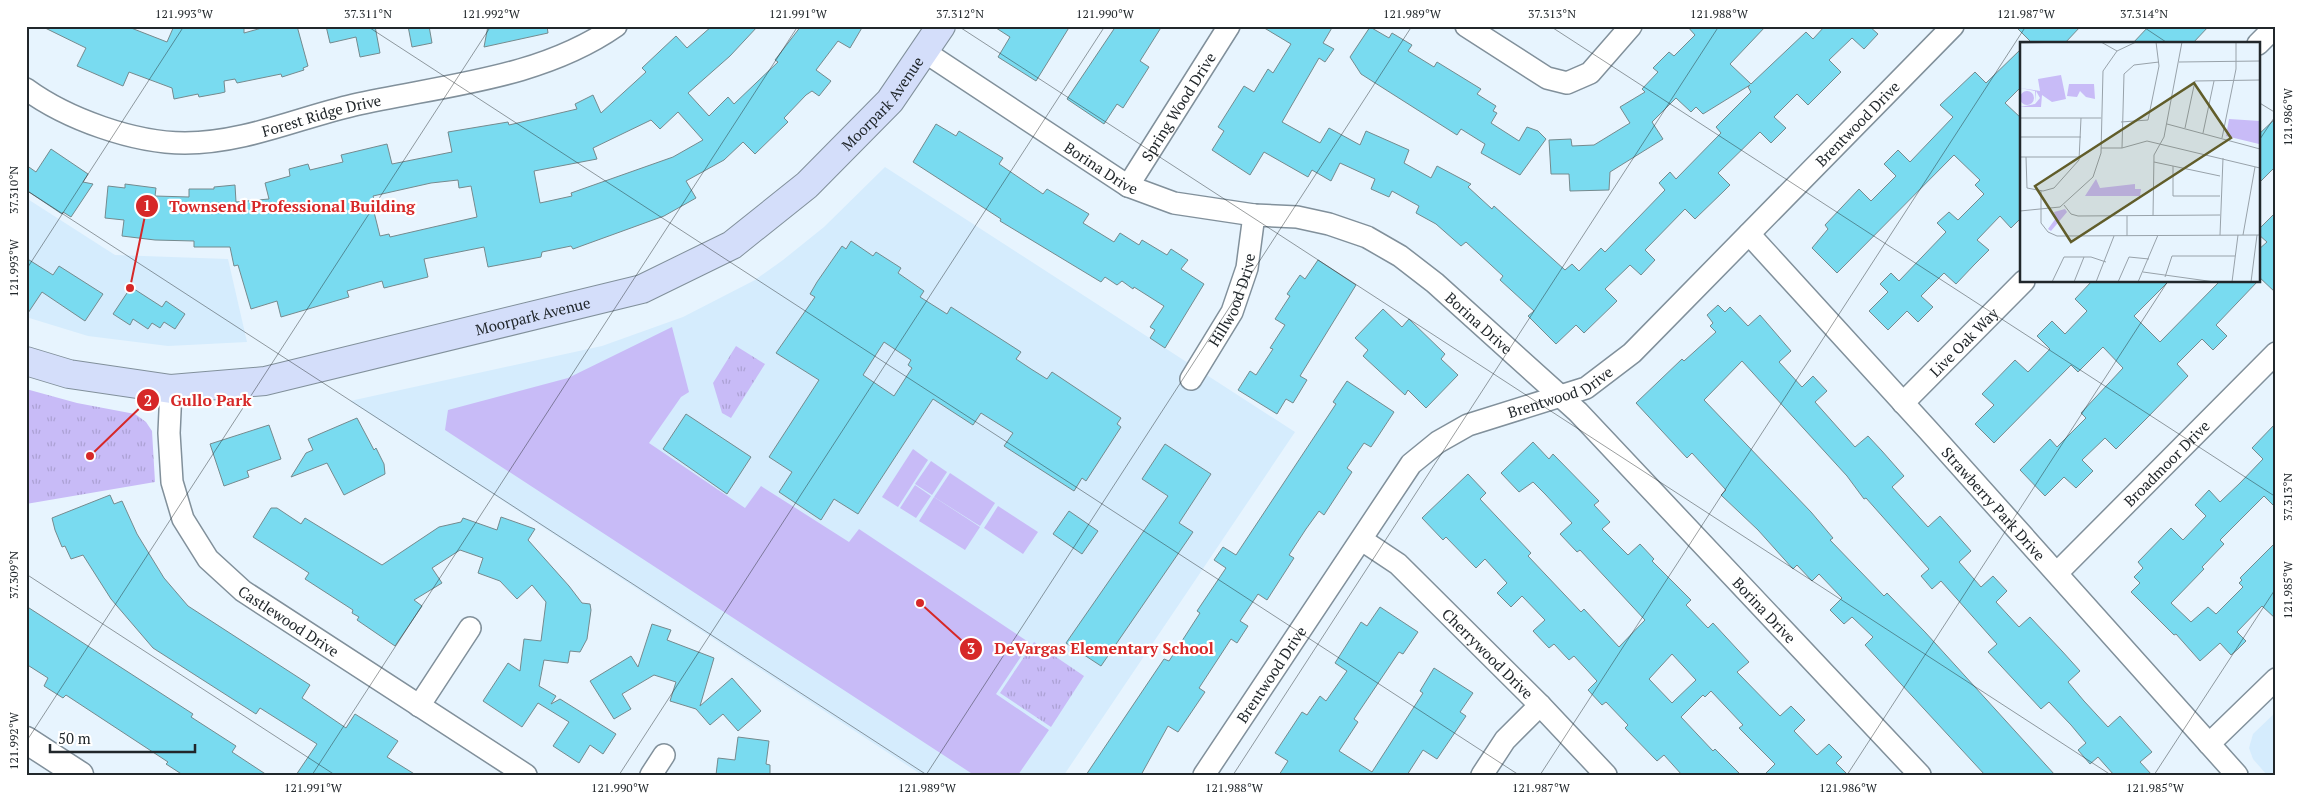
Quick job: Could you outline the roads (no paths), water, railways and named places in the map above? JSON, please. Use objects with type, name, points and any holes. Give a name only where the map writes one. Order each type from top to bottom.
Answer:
[{"type":"main road","name":"Moorpark Avenue","points":[[26,361],[69,374],[171,389],[265,381],[642,289],[732,245],[807,185],[890,101],[925,52],[940,26]]},
{"type":"street","name":"Forest Ridge Drive","points":[[28,94],[50,106],[88,122],[142,138],[185,143],[239,138],[352,106],[530,69],[594,42],[616,26]]},
{"type":"street","name":"Spring Wood Drive","points":[[1128,186],[1228,26]]},
{"type":"street","points":[[1466,26],[1547,78],[1567,83],[1590,72],[1631,26]]},
{"type":"street","name":"Brentwood Drive","points":[[1204,775],[1411,464],[1438,442],[1468,425],[1560,397],[1592,385],[1632,353],[1953,26]]},
{"type":"street","points":[[2260,42],[2276,26]]},
{"type":"street","name":"Borina Drive","points":[[925,52],[1128,186],[1174,203],[1254,215],[1297,217],[1329,224],[1367,237],[1400,256],[1435,283],[1578,412],[1920,775]]},
{"type":"street","name":"Hillwood Drive","points":[[1191,379],[1232,312],[1247,268],[1254,215]]},
{"type":"street","name":"Strawberry Park Drive","points":[[1749,234],[2057,573],[2237,775]]},
{"type":"street","name":"Live Oak Way","points":[[1903,403],[2023,282]]},
{"type":"street","name":"Broadmoor Drive","points":[[2057,573],[2276,353]]},
{"type":"street","name":"Castlewood Drive","points":[[171,389],[168,434],[172,482],[183,519],[208,559],[243,591],[526,775]]},
{"type":"street","name":"Cherrywood Drive","points":[[1362,540],[1398,564],[1540,705],[1606,775]]},
{"type":"street","points":[[419,706],[470,628]]},
{"type":"street","points":[[2209,744],[2276,679]]},
{"type":"street","points":[[1482,775],[1505,740],[1540,705]]},
{"type":"street","points":[[26,740],[80,775]]},
{"type":"street","points":[[651,775],[664,755]]},
{"type":"place","name":"Townsend Professional Building","points":[[130,288]]},
{"type":"place","name":"Gullo Park","points":[[90,456]]},
{"type":"place","name":"DeVargas Elementary School","points":[[920,603]]}]
